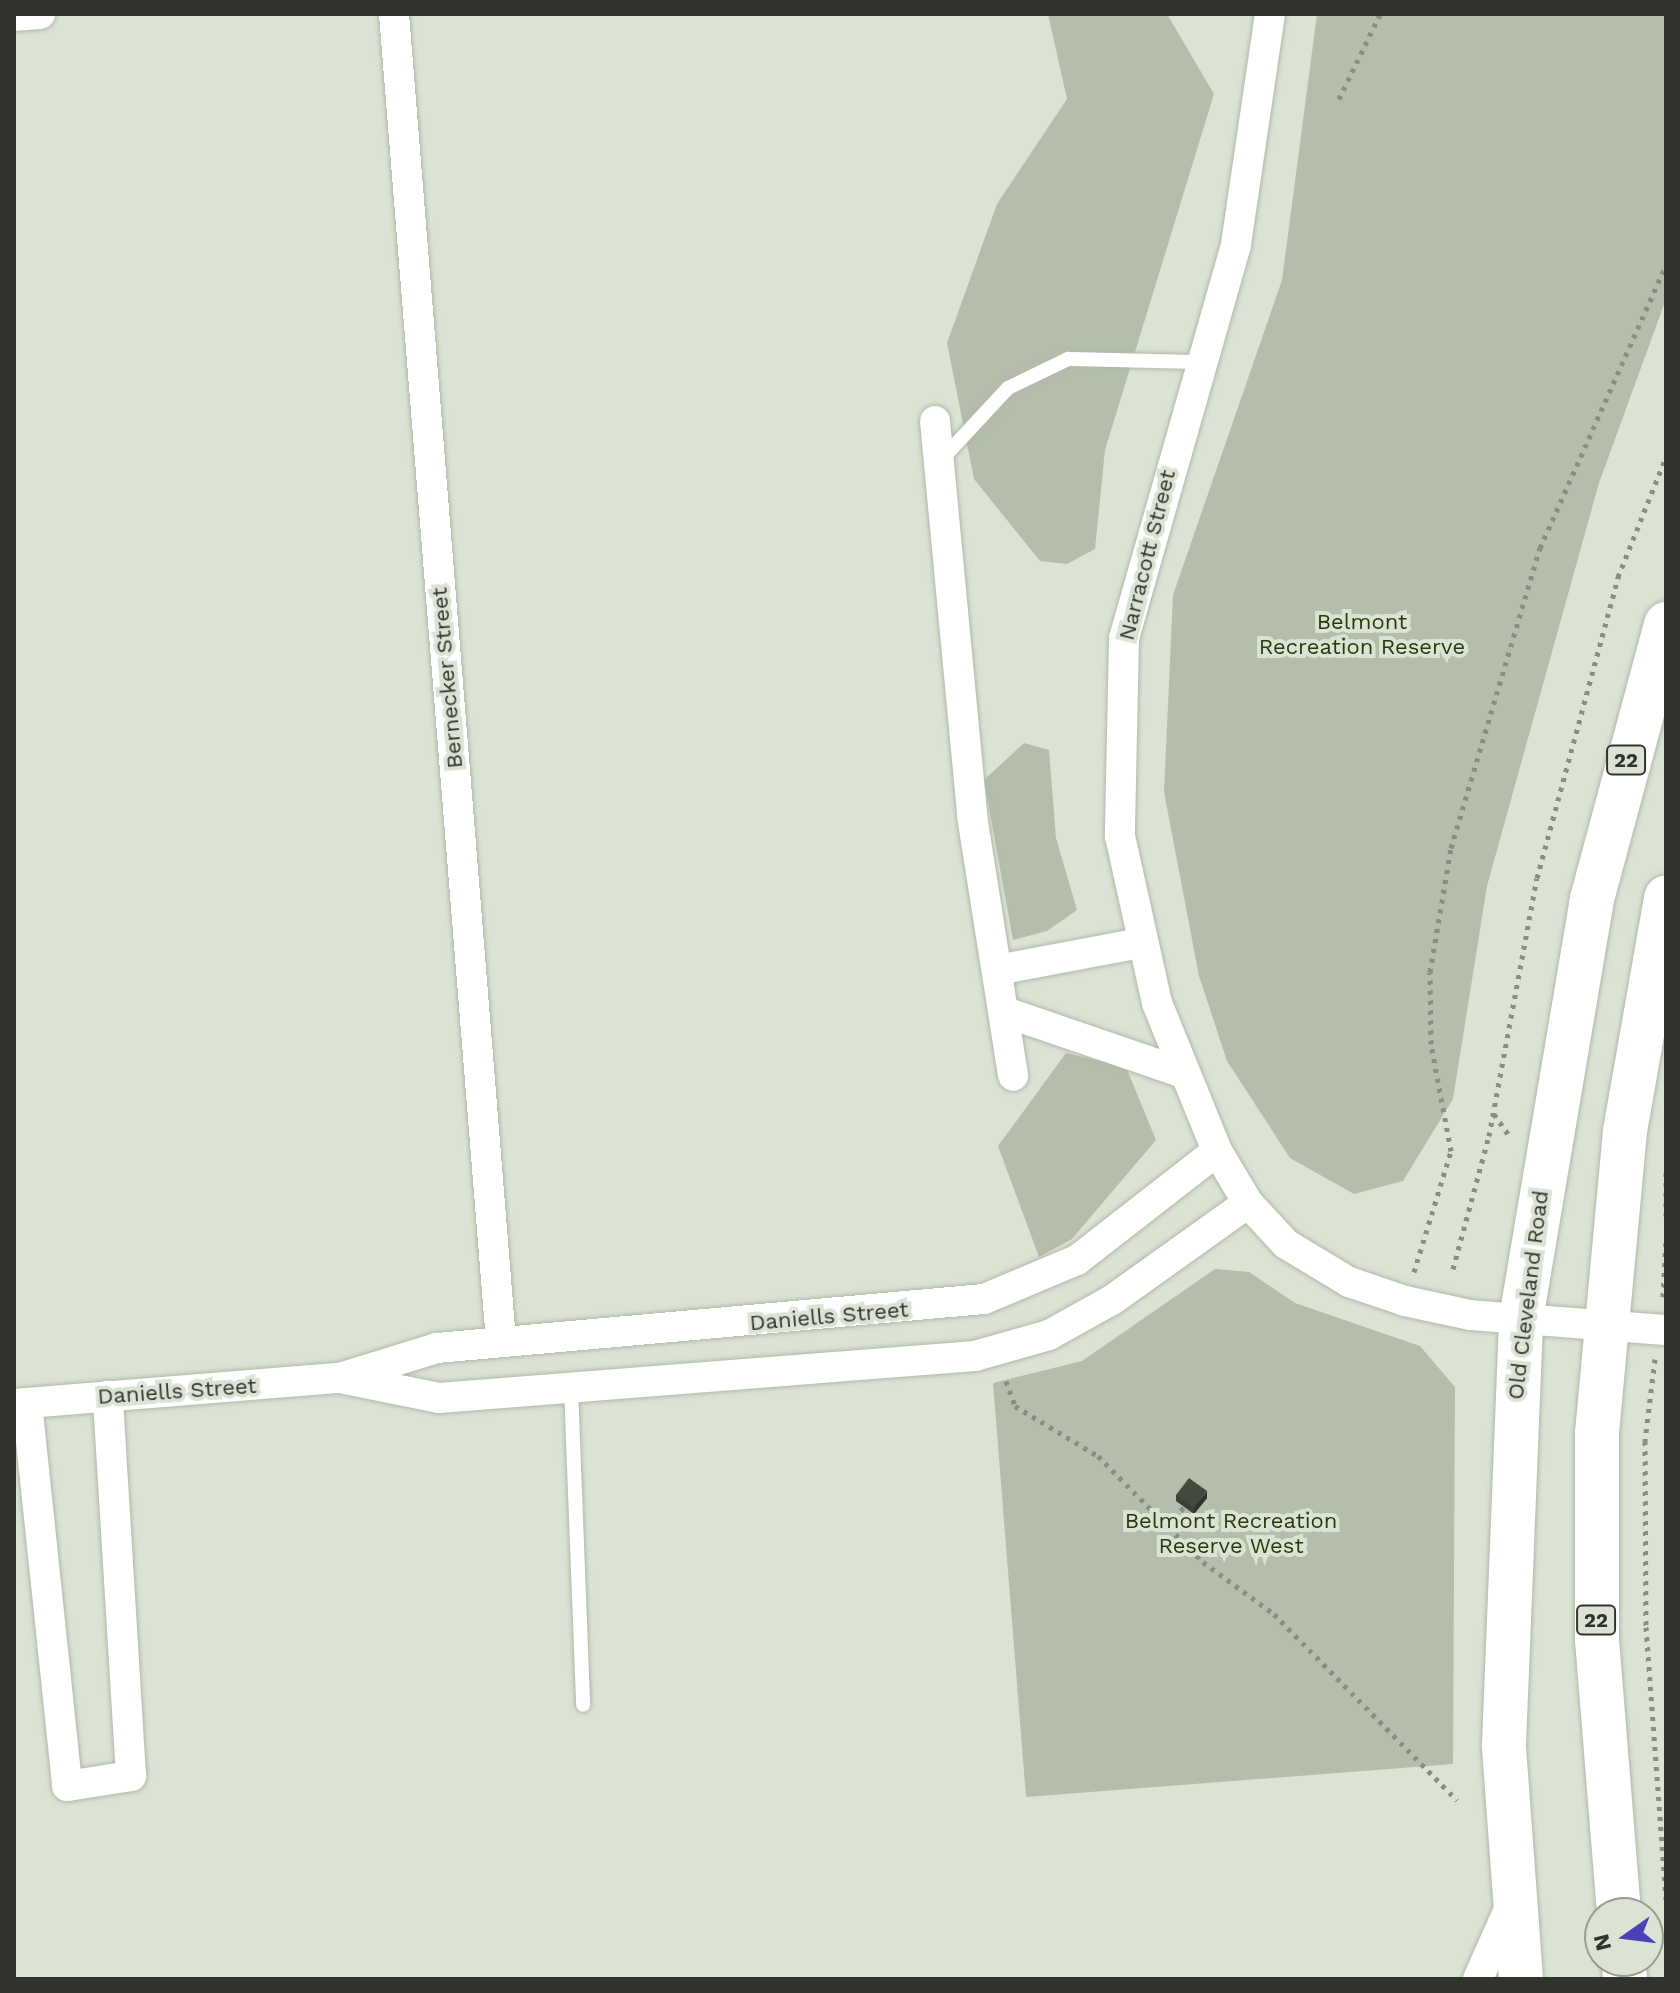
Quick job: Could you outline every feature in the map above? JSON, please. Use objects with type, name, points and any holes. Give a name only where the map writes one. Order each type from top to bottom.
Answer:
[{"type":"highway","name":"Old Cleveland Road","points":[[1521,1979],[1514,1898],[1505,1686],[1521,1319],[1592,899],[1666,624]]},
{"type":"highway","name":"22","points":[[1618,1897],[1594,1542],[1625,1131],[1666,898]]},
{"type":"street","points":[[14,16],[40,14]]},
{"type":"street","name":"Bernecker Street","points":[[394,14],[501,1342]]},
{"type":"street","name":"Narracott Street","points":[[1217,1151],[1180,1072],[1140,943],[1120,836],[1124,638],[1200,362],[1236,245],[1270,14]]},
{"type":"street","points":[[935,421],[972,816],[1013,1076]]},
{"type":"street","points":[[997,970],[1140,943]]},
{"type":"street","points":[[1005,1012],[1180,1072]]},
{"type":"street","points":[[1217,1151],[1248,1203],[1286,1244],[1349,1282],[1405,1301],[1521,1319],[1662,1330]]},
{"type":"street","name":"Daniells Street","points":[[20,1404],[340,1378],[437,1348],[984,1299],[1077,1260],[1217,1151]]},
{"type":"street","name":"Daniells Street","points":[[340,1378],[439,1398],[999,1351],[1112,1300],[1248,1203]]},
{"type":"street","points":[[20,1404],[67,1786],[131,1776],[108,1396]]},
{"type":"street","points":[[1478,1979],[1514,1898]]},
{"type":"lane","points":[[939,462],[1008,388],[1068,359],[1200,362]]},
{"type":"lane","points":[[571,1388],[583,1705]]},
{"type":"path","points":[[1339,99],[1380,14]]},
{"type":"path","points":[[1405,1301],[1451,1151],[1431,1044],[1430,972],[1451,848],[1540,548],[1666,265]]},
{"type":"path","points":[[1453,1269],[1489,1136],[1537,878],[1618,577],[1666,457]]},
{"type":"path","points":[[1666,1172],[1666,1216]]},
{"type":"path","points":[[1666,1239],[1662,1330],[1645,1441],[1646,1627],[1666,1899]]},
{"type":"path","points":[[1004,1373],[1015,1406],[1098,1456],[1168,1526],[1274,1614],[1457,1800]]},
{"type":"path","points":[[1168,1526],[1184,1507]]},
{"type":"green space","points":[[1048,14],[1167,14],[1214,94],[1105,450],[1095,549],[1067,564],[1040,561],[974,479],[947,343],[997,204],[1067,99]]},
{"type":"green space","name":"Belmont Recreation Reserve","points":[[1317,14],[1666,14],[1666,299],[1599,483],[1487,886],[1453,1099],[1403,1181],[1354,1194],[1290,1158],[1227,1061],[1199,976],[1164,792],[1173,595],[1282,280]]},
{"type":"green space","points":[[1024,743],[1049,750],[1056,838],[1077,910],[1047,931],[1013,940],[984,780]]},
{"type":"green space","points":[[1066,1053],[1126,1067],[1156,1140],[1072,1239],[1039,1257],[998,1146]]},
{"type":"green space","name":"Belmont Recreation Reserve West","points":[[1215,1269],[1249,1272],[1295,1303],[1420,1346],[1455,1387],[1453,1764],[1026,1797],[993,1383],[1082,1361]]},
{"type":"building","points":[[1189,1478],[1207,1491],[1194,1508],[1176,1495]]}]
